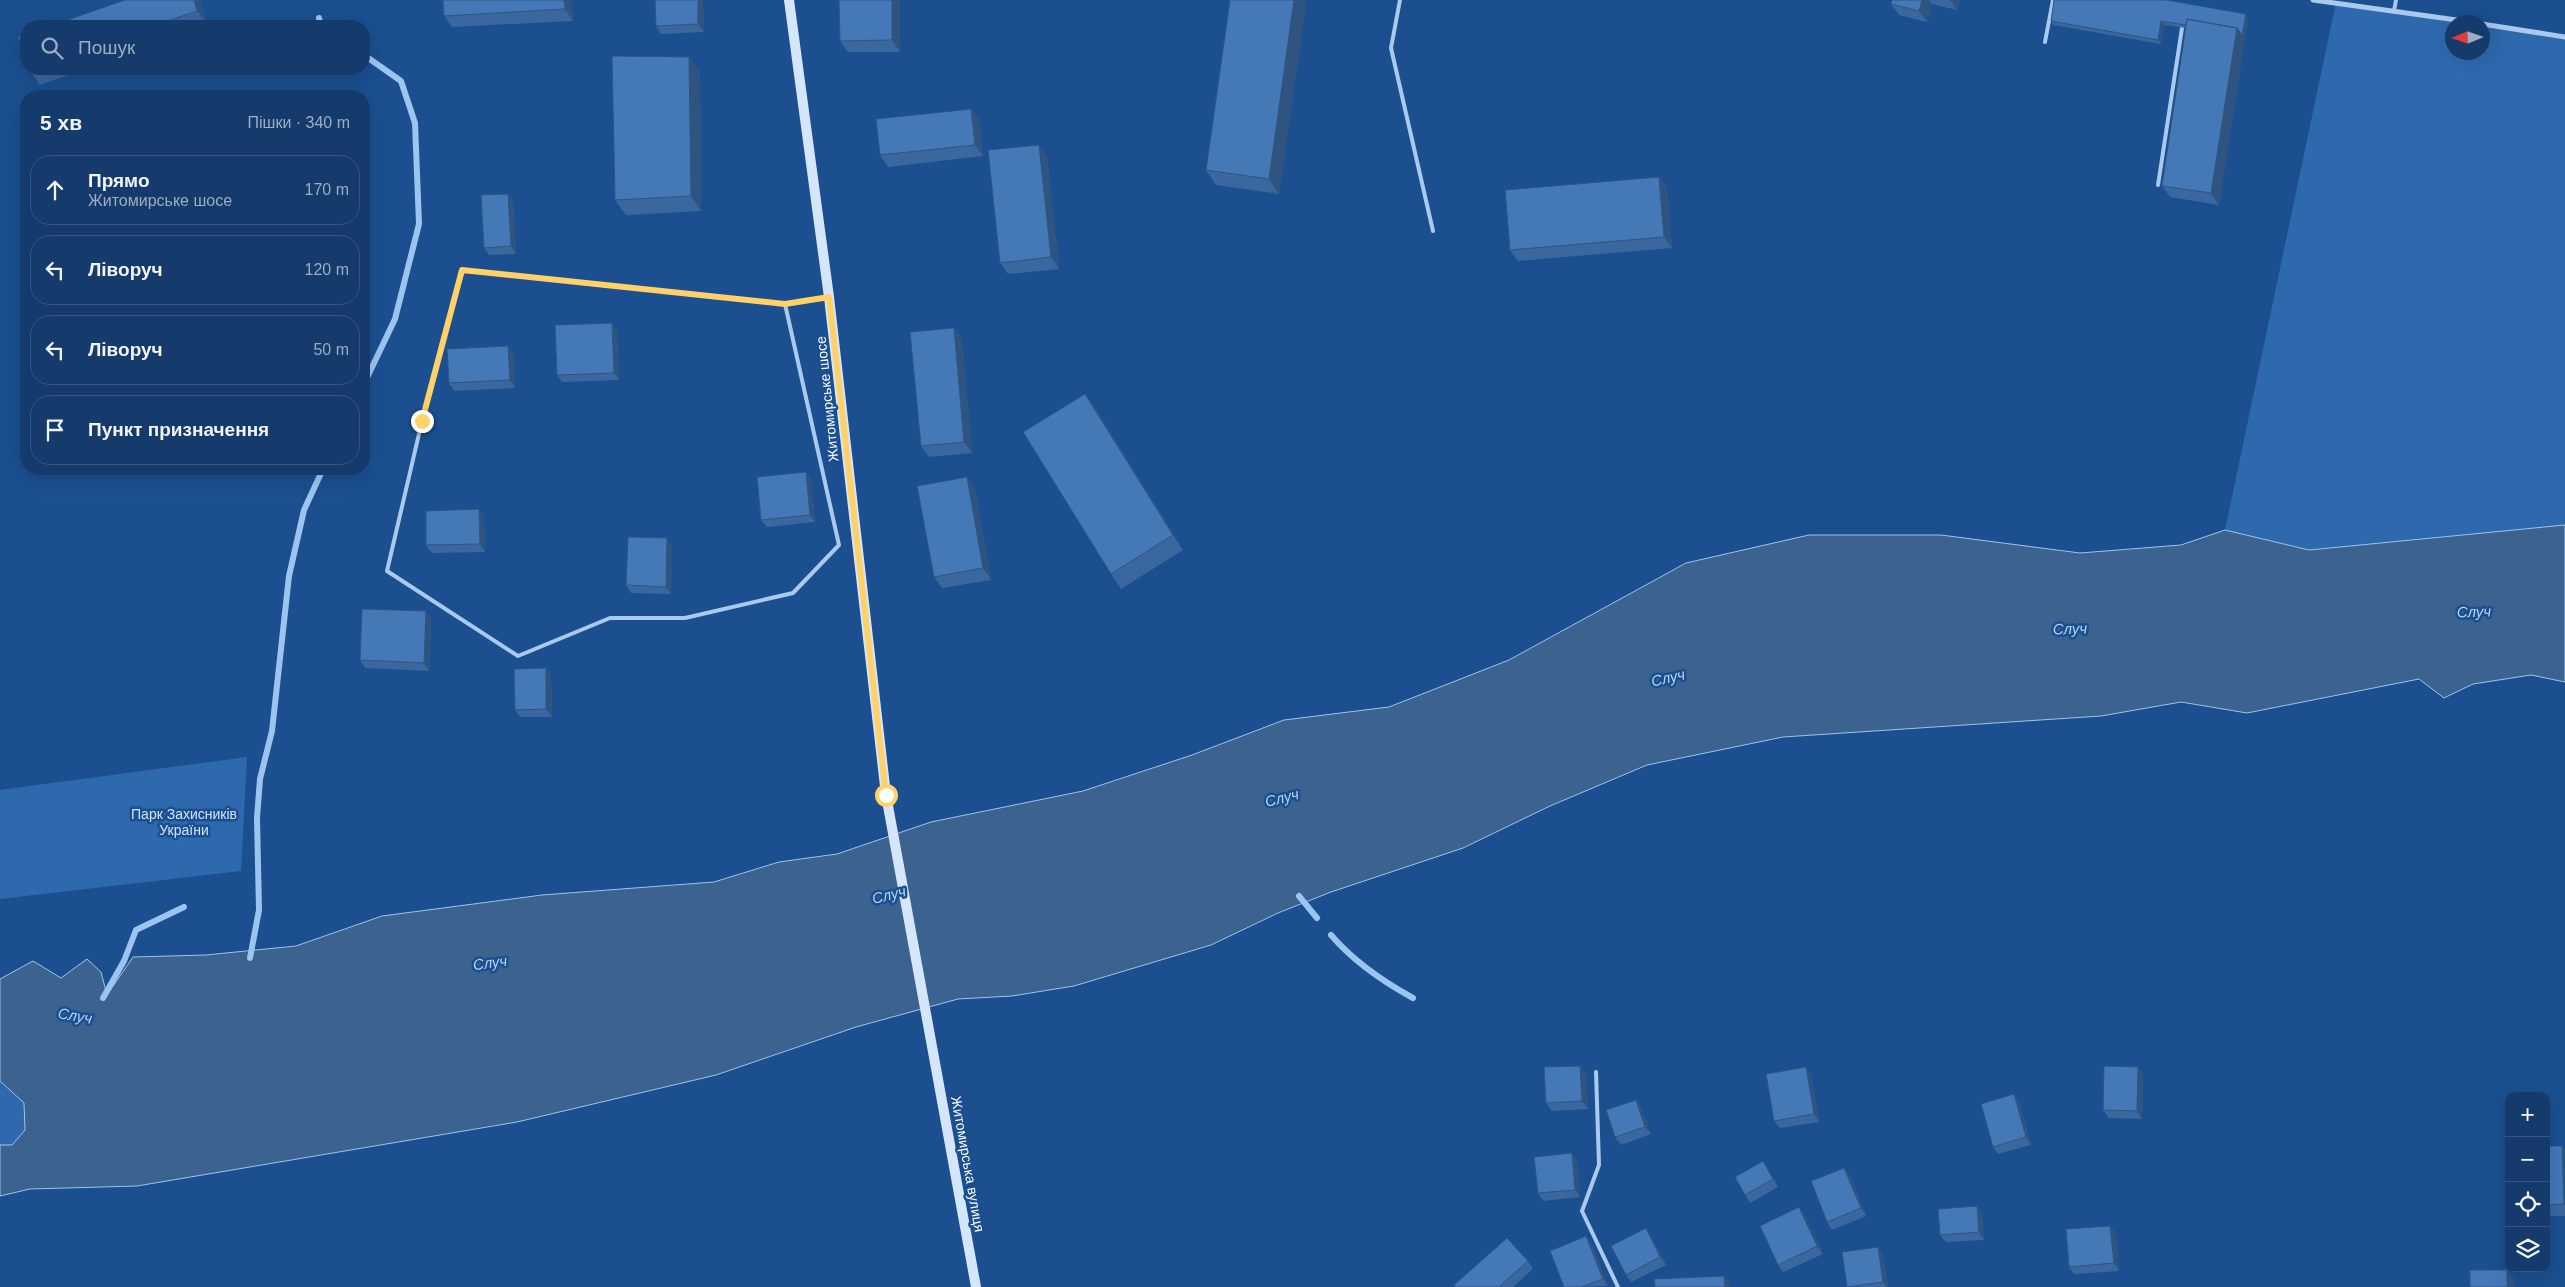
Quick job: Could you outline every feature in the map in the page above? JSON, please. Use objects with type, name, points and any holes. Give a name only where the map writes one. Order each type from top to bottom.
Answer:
[{"type":"main road","name":"Житомирське шосе","points":[[789,0],[829,297],[886,795],[934,1047]]},
{"type":"main road","name":"Житомирська вулиця","points":[[934,1047],[976,1287]]},
{"type":"street","points":[[2313,0],[2445,18]]},
{"type":"street","points":[[2490,25],[2565,37]]},
{"type":"lane","points":[[1400,0],[1391,48],[1433,231]]},
{"type":"lane","points":[[2045,42],[2053,0]]},
{"type":"lane","points":[[2394,11],[2396,0]]},
{"type":"lane","points":[[2158,185],[2182,28]]},
{"type":"lane","points":[[785,304],[839,545],[793,593],[684,618],[610,618],[518,656],[387,571],[422,421],[462,270],[785,304],[829,297]]},
{"type":"lane","points":[[1596,1072],[1600,1165],[1582,1211],[1618,1287]]},
{"type":"green space","points":[[2336,2],[2445,18],[2445,60],[2490,60],[2490,25],[2565,37],[2565,525],[2309,550],[2225,530]]},
{"type":"green space","name":"Парк Захисників України","points":[[247,757],[241,871],[0,899],[0,790]]},
{"type":"green space","points":[[0,1081],[24,1103],[25,1130],[12,1145],[0,1145]]},
{"type":"water","name":"Случ","points":[[2565,525],[2565,682],[2531,675],[2473,684],[2444,698],[2419,679],[2247,713],[2181,702],[2101,716],[1783,737],[1647,765],[1550,806],[1463,848],[1331,892],[1278,913],[1211,945],[1074,986],[1012,996],[958,999],[856,1027],[716,1075],[517,1122],[137,1186],[30,1189],[0,1196],[0,1145],[12,1145],[25,1130],[24,1103],[0,1081],[0,979],[33,961],[61,978],[87,959],[101,972],[107,995],[133,957],[206,955],[296,946],[382,916],[542,895],[714,882],[779,862],[837,854],[931,822],[1083,791],[1192,755],[1284,720],[1389,707],[1509,660],[1686,563],[1809,535],[1941,535],[2080,553],[2181,545],[2225,530],[2309,550]]},
{"type":"building","points":[[125,0],[194,0],[197,11],[171,20],[67,20]]},
{"type":"building","points":[[443,0],[564,0],[565,9],[444,16]]},
{"type":"building","points":[[655,0],[698,0],[698,24],[656,26]]},
{"type":"building","points":[[839,0],[892,0],[892,40],[840,41]]},
{"type":"building","points":[[1230,0],[1294,0],[1269,179],[1206,170]]},
{"type":"building","points":[[1892,0],[1922,0],[1919,11],[1891,4]]},
{"type":"building","points":[[2054,0],[2166,0],[2246,14],[2242,35],[2237,28],[2187,19],[2186,25],[2161,21],[2158,40],[2051,21]]},
{"type":"building","points":[[2187,19],[2237,28],[2211,193],[2162,186]]},
{"type":"building","points":[[612,56],[689,57],[691,196],[615,200]]},
{"type":"building","points":[[971,109],[975,145],[880,155],[876,119]]},
{"type":"building","points":[[1039,145],[1051,257],[1000,263],[988,150]]},
{"type":"building","points":[[1659,177],[1664,237],[1510,250],[1505,190]]},
{"type":"building","points":[[508,194],[511,246],[484,248],[481,195]]},
{"type":"building","points":[[612,323],[614,373],[557,375],[555,325]]},
{"type":"building","points":[[954,328],[964,442],[921,446],[910,332]]},
{"type":"building","points":[[508,346],[510,380],[449,383],[447,349]]},
{"type":"building","points":[[1085,394],[1173,535],[1111,574],[1023,432]]},
{"type":"building","points":[[806,472],[810,515],[761,520],[757,477]]},
{"type":"building","points":[[967,477],[983,568],[934,577],[917,486]]},
{"type":"building","points":[[479,509],[480,544],[426,545],[426,511]]},
{"type":"building","points":[[628,537],[667,538],[666,587],[626,585]]},
{"type":"building","points":[[362,609],[426,611],[424,663],[360,660]]},
{"type":"building","points":[[546,668],[546,709],[515,710],[514,669]]},
{"type":"building","points":[[1580,1066],[1582,1101],[1546,1103],[1544,1067]]},
{"type":"building","points":[[2104,1066],[2138,1067],[2137,1111],[2103,1110]]},
{"type":"building","points":[[1806,1067],[1814,1114],[1774,1121],[1766,1074]]},
{"type":"building","points":[[2014,1094],[2026,1137],[1993,1147],[1981,1104]]},
{"type":"building","points":[[1636,1100],[1645,1127],[1615,1137],[1606,1110]]},
{"type":"building","points":[[2550,1146],[2562,1146],[2564,1204],[2550,1205]]},
{"type":"building","points":[[1572,1153],[1575,1190],[1538,1193],[1534,1157]]},
{"type":"building","points":[[1763,1161],[1773,1179],[1745,1195],[1735,1177]]},
{"type":"building","points":[[1844,1168],[1861,1208],[1827,1222],[1811,1181]]},
{"type":"building","points":[[1977,1206],[1979,1232],[1940,1235],[1938,1209]]},
{"type":"building","points":[[1799,1207],[1817,1246],[1778,1265],[1760,1226]]},
{"type":"building","points":[[2110,1226],[2114,1263],[2069,1267],[2066,1229]]},
{"type":"building","points":[[1646,1228],[1660,1257],[1626,1275],[1611,1246]]},
{"type":"building","points":[[1586,1236],[1603,1279],[1581,1287],[1564,1287],[1550,1251]]},
{"type":"building","points":[[1507,1238],[1528,1261],[1499,1287],[1456,1287],[1454,1285]]},
{"type":"building","points":[[1878,1247],[1883,1282],[1847,1287],[1842,1252]]},
{"type":"building","points":[[2470,1270],[2505,1270],[2507,1272],[2507,1287],[2470,1287]]},
{"type":"building","points":[[1724,1276],[1725,1287],[1655,1287],[1654,1279]]},
{"type":"waterway","points":[[370,59],[401,81],[415,123],[419,224],[395,319],[370,371]]},
{"type":"waterway","points":[[250,958],[259,910],[257,818],[260,779],[272,731],[289,576],[304,510],[320,475]]},
{"type":"waterway","points":[[1299,896],[1317,918]]},
{"type":"waterway","points":[[103,998],[124,961],[136,930],[184,907]]},
{"type":"waterway","points":[[1331,935],[1349,954],[1369,970],[1413,998]]},
{"type":"route","points":[[422,421],[462,270],[785,304],[829,297],[886,795]]}]
